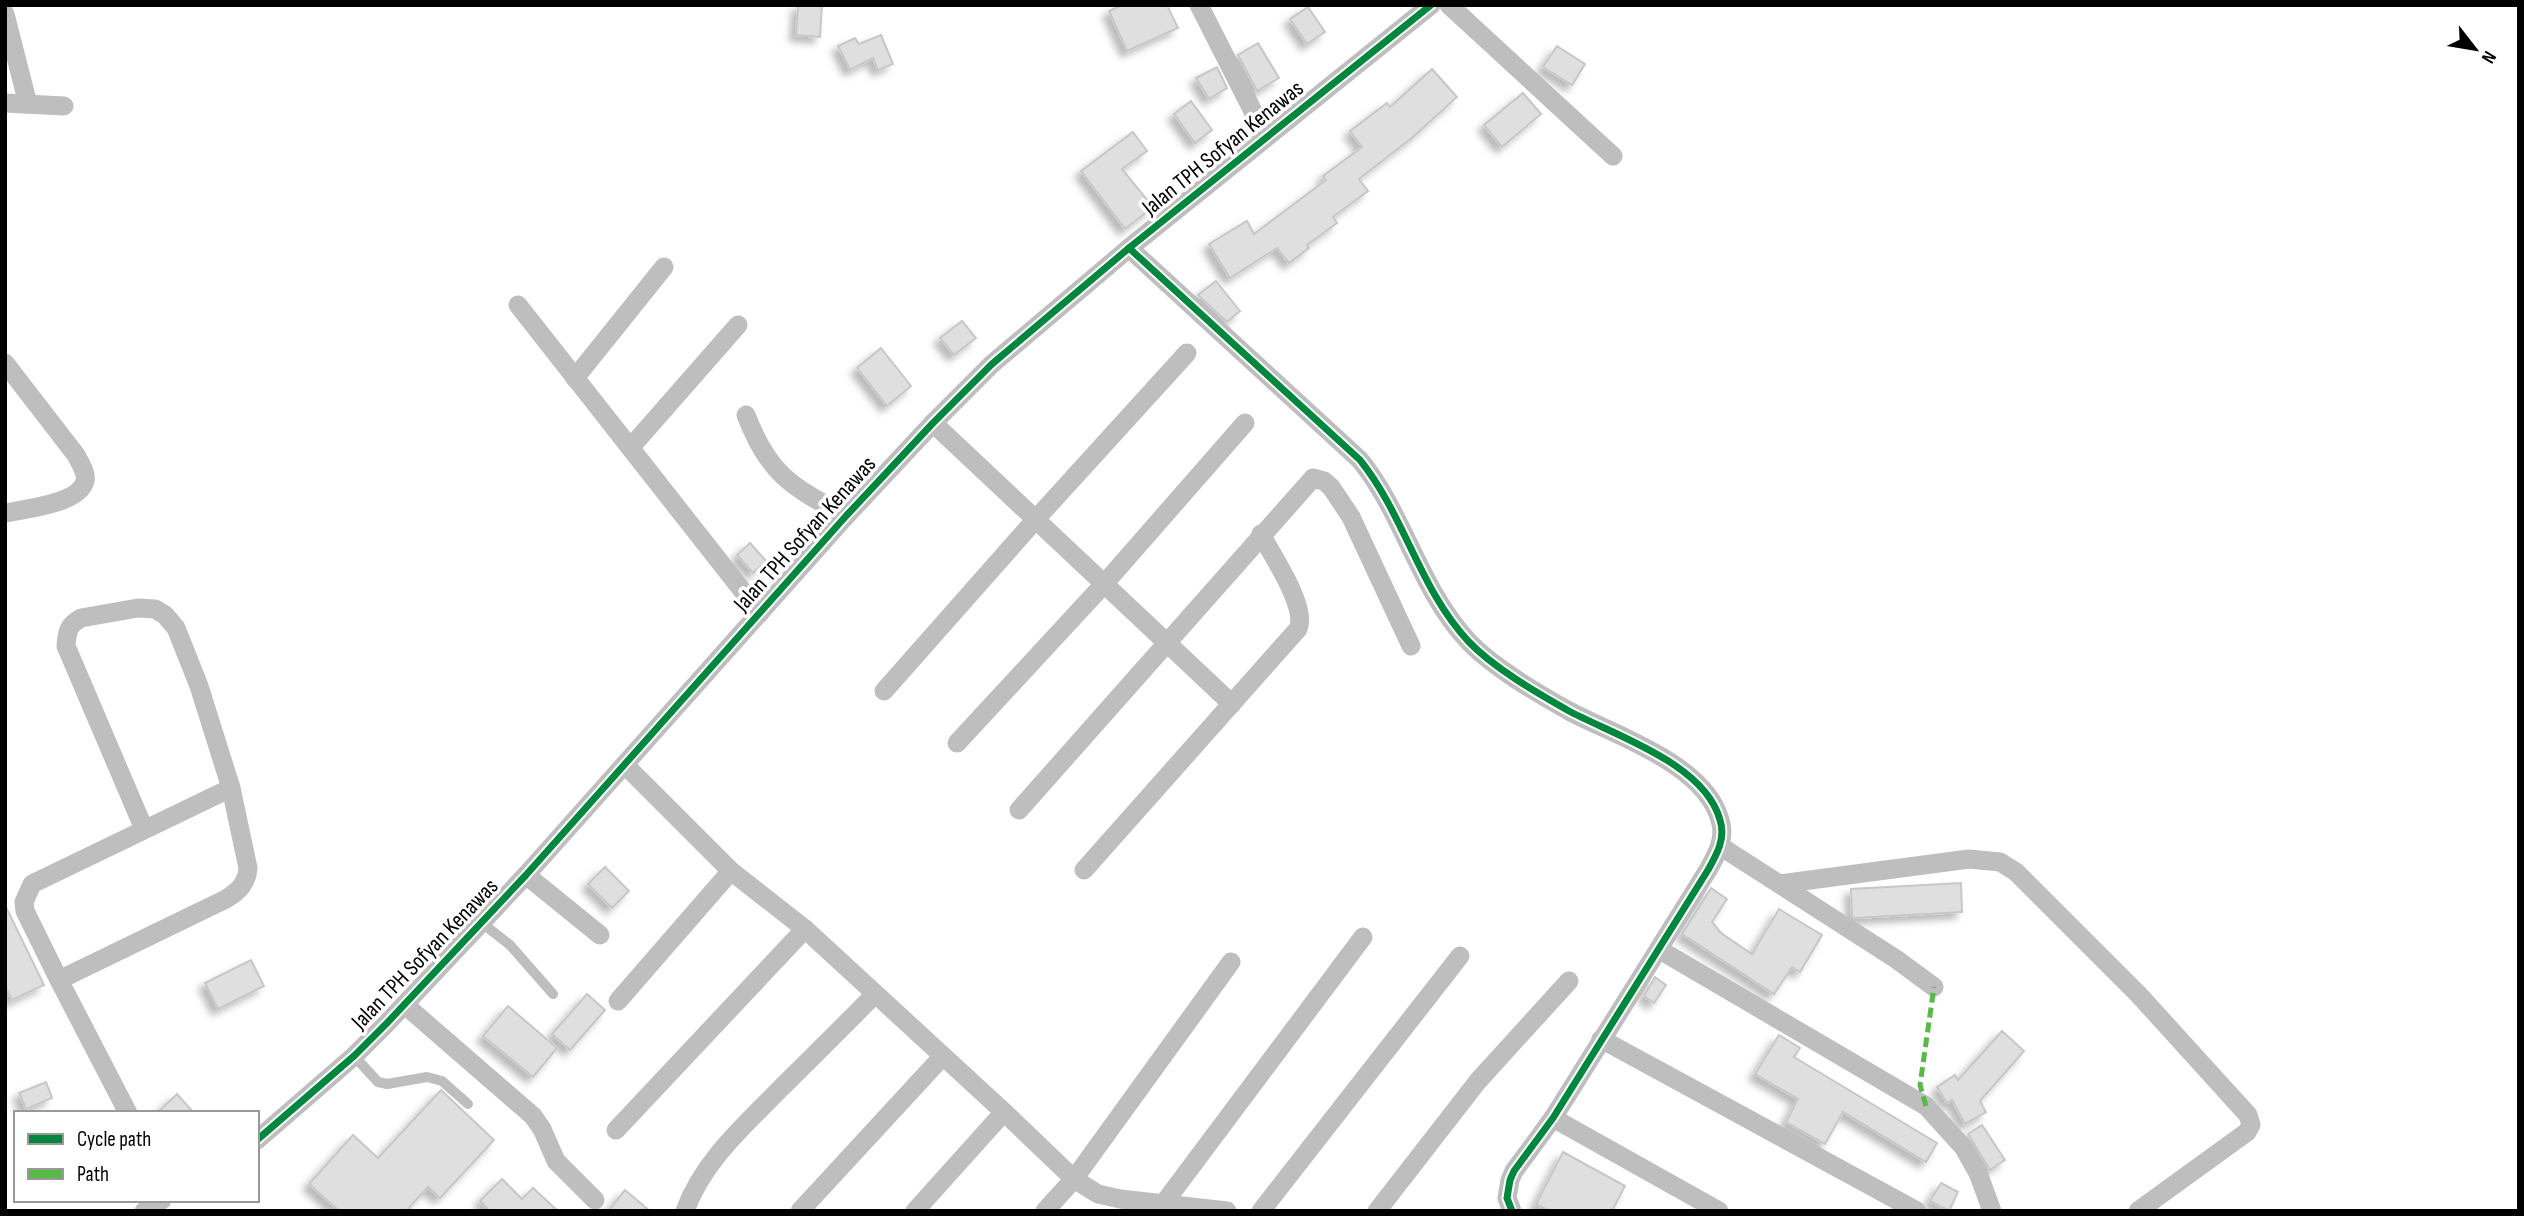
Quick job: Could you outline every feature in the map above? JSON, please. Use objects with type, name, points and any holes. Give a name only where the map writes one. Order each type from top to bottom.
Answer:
[{"type":"street","points":[[1199,5],[1266,137]]},
{"type":"street","name":"Jalan TPH Sofyan Kenawas","points":[[259,1138],[354,1056],[405,1005],[526,875],[846,516],[933,422],[992,364],[1129,248],[1431,5]]},
{"type":"street","points":[[1449,5],[1612,156]]},
{"type":"street","points":[[5,13],[27,104]]},
{"type":"street","points":[[5,103],[64,106]]},
{"type":"street","points":[[1129,248],[1360,460],[1387,499],[1434,596],[1471,644],[1545,697],[1664,759],[1689,776],[1705,790],[1721,821],[1720,846],[1709,870],[1553,1118],[1510,1180],[1507,1198],[1512,1211]]},
{"type":"street","points":[[575,378],[664,267]]},
{"type":"street","points":[[518,305],[760,613]]},
{"type":"street","points":[[631,447],[738,325]]},
{"type":"street","points":[[884,691],[1187,353]]},
{"type":"street","points":[[5,363],[76,456],[85,480],[81,489],[72,497],[5,513]]},
{"type":"street","points":[[746,415],[764,456],[775,469],[794,487],[846,516]]},
{"type":"street","points":[[933,422],[1232,704]]},
{"type":"street","points":[[957,743],[1105,583],[1245,423]]},
{"type":"street","points":[[1019,810],[1312,478],[1324,481],[1351,517],[1411,646]]},
{"type":"street","points":[[1084,870],[1298,629],[1301,622],[1299,608],[1261,534]]},
{"type":"street","points":[[59,980],[226,899],[242,887],[246,880],[248,868],[231,788],[199,686],[176,628],[165,615],[155,609],[138,608],[81,618],[67,631],[66,646],[144,829]]},
{"type":"street","points":[[625,765],[731,871],[805,929],[1074,1180],[1098,1194],[1137,1206],[1164,1203],[1227,1211]]},
{"type":"street","points":[[127,1111],[25,911],[27,892],[39,879],[231,788]]},
{"type":"street","points":[[1720,846],[1896,959],[1934,987]]},
{"type":"street","points":[[1780,884],[1969,859],[2000,863],[2015,872],[2139,995],[2248,1115],[2251,1125],[2247,1132],[2138,1211]]},
{"type":"street","points":[[618,1001],[731,871]]},
{"type":"street","points":[[526,875],[600,935]]},
{"type":"street","points":[[616,1130],[805,929]]},
{"type":"street","points":[[1164,1203],[1363,937]]},
{"type":"street","points":[[1660,950],[1926,1106],[1964,1148],[1978,1173],[1992,1211]]},
{"type":"street","points":[[1261,1211],[1460,956]]},
{"type":"street","points":[[1045,1211],[1074,1180],[1231,962]]},
{"type":"street","points":[[1377,1211],[1478,1081],[1569,981]]},
{"type":"street","points":[[685,1211],[693,1190],[713,1160],[875,994]]},
{"type":"street","points":[[405,1005],[533,1116],[556,1161],[595,1200]]},
{"type":"street","points":[[1601,1039],[1917,1211]]},
{"type":"street","points":[[800,1211],[943,1056]]},
{"type":"street","points":[[915,1211],[1004,1112]]},
{"type":"street","points":[[1553,1118],[1719,1211]]},
{"type":"lane","points":[[482,923],[510,945],[552,994]]},
{"type":"lane","points":[[354,1056],[378,1082],[387,1084],[427,1077],[442,1081],[468,1104]]},
{"type":"building","points":[[798,5],[822,5],[820,37],[796,35]]},
{"type":"building","points":[[1122,5],[1167,5],[1178,28],[1127,51],[1109,11]]},
{"type":"building","points":[[1308,7],[1325,32],[1307,44],[1290,19]]},
{"type":"building","points":[[881,35],[893,64],[878,70],[873,58],[850,70],[838,46],[855,38],[859,44]]},
{"type":"building","points":[[1258,43],[1279,78],[1257,91],[1238,55]]},
{"type":"building","points":[[1557,46],[1585,64],[1572,85],[1543,67]]},
{"type":"building","points":[[1217,67],[1227,88],[1209,99],[1196,78]]},
{"type":"building","points":[[1432,69],[1457,97],[1413,137],[1359,179],[1368,191],[1333,217],[1337,223],[1307,245],[1309,248],[1289,263],[1277,248],[1230,278],[1209,244],[1247,221],[1254,234],[1326,180],[1323,176],[1362,147],[1350,131],[1387,103],[1390,107]]},
{"type":"building","points":[[1523,93],[1541,114],[1502,147],[1484,125]]},
{"type":"building","points":[[1191,101],[1212,130],[1195,143],[1174,114]]},
{"type":"building","points":[[1133,132],[1147,151],[1122,169],[1153,207],[1125,229],[1081,171]]},
{"type":"building","points":[[1216,281],[1240,311],[1227,322],[1198,295]]},
{"type":"building","points":[[962,321],[976,338],[954,355],[940,338]]},
{"type":"building","points":[[881,348],[911,386],[887,406],[857,368]]},
{"type":"building","points":[[750,543],[766,561],[753,573],[737,555]]},
{"type":"building","points":[[605,867],[629,891],[612,908],[588,884]]},
{"type":"building","points":[[1961,883],[1962,912],[1855,918],[1852,916],[1851,889]]},
{"type":"building","points":[[1711,888],[1727,899],[1712,922],[1721,933],[1752,954],[1779,909],[1822,935],[1800,972],[1792,967],[1774,994],[1682,934]]},
{"type":"building","points":[[5,905],[44,985],[12,1000],[5,986]]},
{"type":"building","points":[[251,960],[264,986],[218,1009],[205,983]]},
{"type":"building","points":[[1655,977],[1666,985],[1654,1003],[1644,996]]},
{"type":"building","points":[[587,994],[605,1010],[570,1050],[552,1034]]},
{"type":"building","points":[[508,1006],[557,1048],[533,1077],[483,1036]]},
{"type":"building","points":[[2002,1031],[2024,1051],[1980,1101],[1986,1112],[1965,1124],[1952,1100],[1947,1103],[1937,1087],[1955,1075],[1958,1080]]},
{"type":"building","points":[[1779,1035],[1800,1048],[1794,1057],[1937,1143],[1926,1162],[1843,1112],[1825,1144],[1786,1122],[1798,1099],[1755,1074]]},
{"type":"building","points":[[46,1082],[52,1098],[26,1109],[19,1093]]},
{"type":"building","points":[[441,1090],[494,1140],[440,1198],[428,1187],[406,1211],[339,1211],[309,1184],[353,1135],[378,1158]]},
{"type":"building","points":[[177,1094],[192,1111],[159,1111]]},
{"type":"building","points":[[1982,1125],[2005,1160],[1990,1170],[1968,1134]]},
{"type":"building","points":[[1563,1152],[1625,1186],[1612,1211],[1549,1211],[1536,1204]]},
{"type":"building","points":[[502,1179],[522,1199],[533,1188],[558,1211],[490,1211],[480,1201]]},
{"type":"building","points":[[1941,1183],[1958,1192],[1949,1211],[1930,1201]]},
{"type":"building","points":[[625,1190],[650,1211],[608,1211]]},
{"type":"marked path","points":[[1926,1106],[1920,1085],[1934,987]]},
{"type":"cycle path","points":[[259,1138],[354,1056],[387,1023],[526,875],[846,516],[992,364],[1129,248],[1431,5]]},
{"type":"cycle path","points":[[1129,248],[1360,460],[1389,505],[1437,599],[1479,652],[1543,696],[1678,767],[1697,783],[1711,800],[1720,820],[1721,840],[1708,870],[1553,1118],[1514,1171],[1507,1198],[1512,1211]]}]
